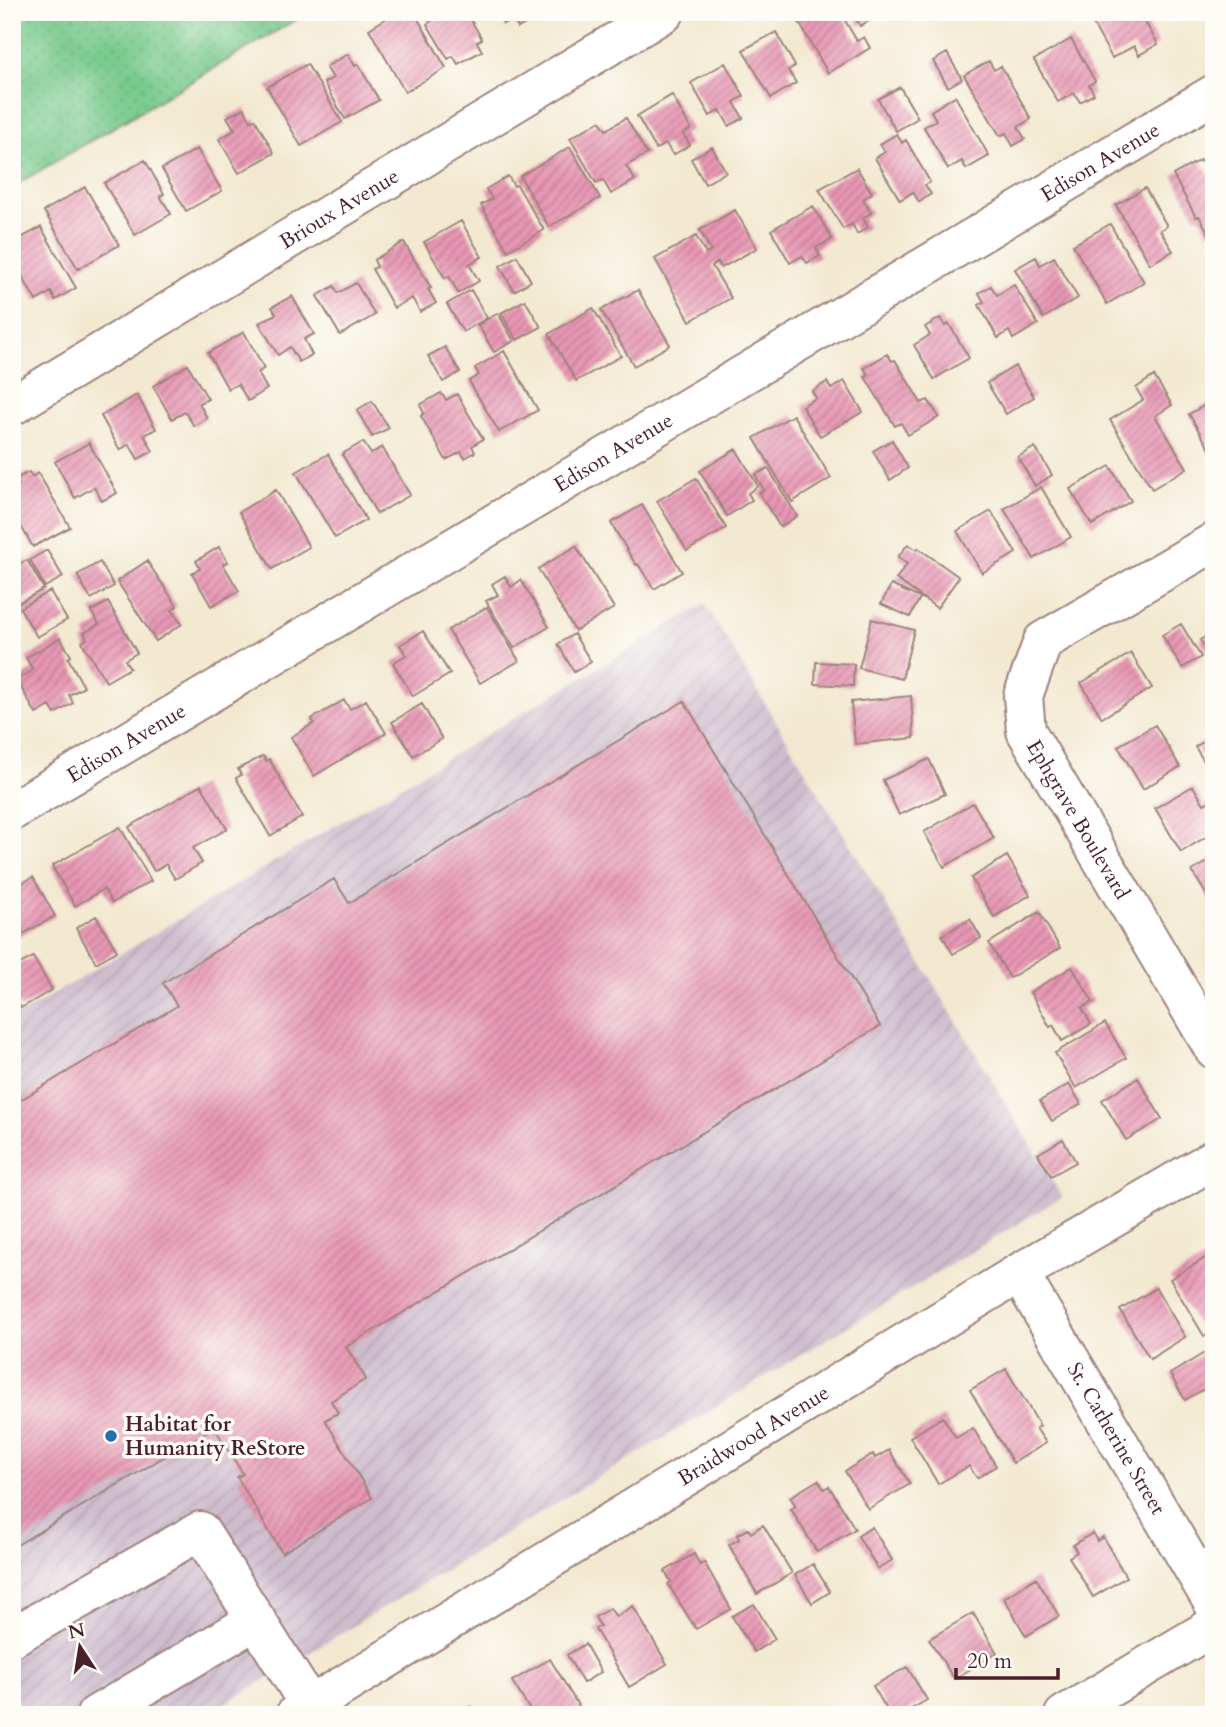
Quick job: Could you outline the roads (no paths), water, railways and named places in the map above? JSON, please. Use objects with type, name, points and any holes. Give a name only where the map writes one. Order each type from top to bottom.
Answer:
[{"type":"street","name":"Brioux Avenue","points":[[12,406],[665,12]]},
{"type":"street","name":"Edison Avenue","points":[[12,811],[1214,94]]},
{"type":"street","name":"Ephgrave Boulevard","points":[[1214,542],[1043,642],[1023,696],[1026,731],[1214,1049]]},
{"type":"street","name":"Braidwood Avenue","points":[[302,1710],[1019,1273],[1214,1159]]},
{"type":"street","name":"St. Catherine Street","points":[[1019,1273],[1214,1604]]},
{"type":"street","points":[[12,1637],[200,1531],[256,1620],[302,1710]]},
{"type":"street","points":[[96,1715],[256,1620]]},
{"type":"street","points":[[1064,1715],[1214,1626]]},
{"type":"place","name":"Habitat for Humanity ReStore","points":[[111,1436]]}]
